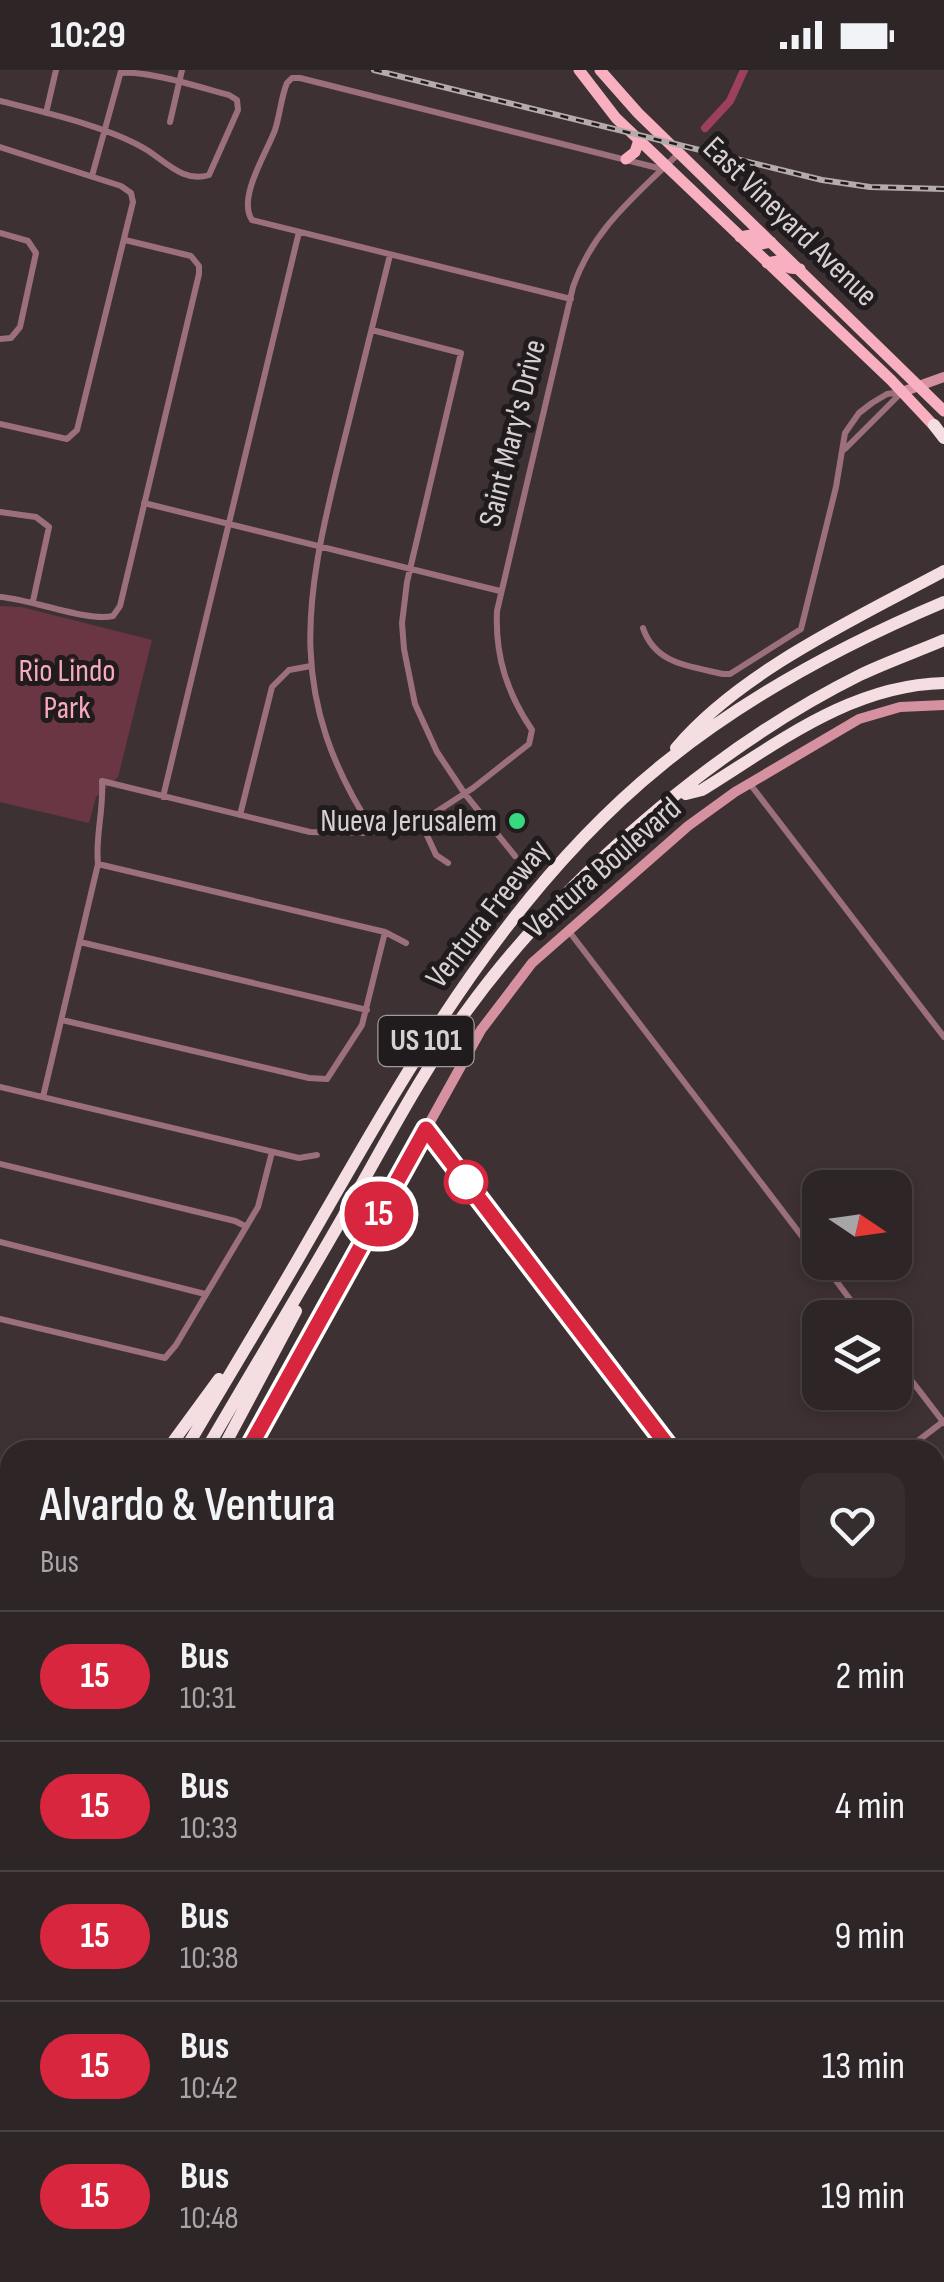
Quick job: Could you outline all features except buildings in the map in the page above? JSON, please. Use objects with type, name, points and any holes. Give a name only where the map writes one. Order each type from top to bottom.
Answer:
[{"type":"highway","points":[[662,765],[690,732],[783,660],[944,570]]},
{"type":"highway","name":"Ventura Freeway","points":[[191,1440],[387,1105],[452,1004],[568,854],[662,765],[766,692],[866,636],[944,602]]},
{"type":"highway","name":"Ventura Freeway","points":[[212,1440],[466,1012],[564,897],[674,798],[781,722],[859,676],[944,640]]},
{"type":"highway","points":[[674,798],[702,790],[820,717],[854,701],[901,686],[944,683]]},
{"type":"highway","points":[[228,1440],[284,1340],[322,1253]]},
{"type":"highway","points":[[175,1440],[216,1382],[241,1355]]},
{"type":"main road","name":"East Vineyard Avenue","points":[[579,70],[596,95],[664,168],[941,433]]},
{"type":"main road","name":"East Vineyard Avenue","points":[[600,70],[679,153],[944,411]]},
{"type":"main road","points":[[611,84],[612,70]]},
{"type":"main road","points":[[626,159],[635,152],[640,140]]},
{"type":"main road","points":[[740,237],[751,235],[761,244],[772,242]]},
{"type":"main road","points":[[767,264],[778,262],[800,269]]},
{"type":"street","points":[[46,112],[56,70]]},
{"type":"street","points":[[170,122],[182,70]]},
{"type":"street","points":[[0,101],[105,133],[142,147],[180,172],[207,176],[214,168],[238,102],[229,95],[180,82],[121,71],[117,80],[105,133],[92,176]]},
{"type":"street","points":[[571,299],[255,221],[248,216],[255,173],[274,133],[285,86],[295,77],[664,168]]},
{"type":"street","points":[[0,147],[92,176],[130,193],[132,208],[79,426],[67,439],[0,424]]},
{"type":"street","name":"Saint Mary's Drive","points":[[465,794],[526,748],[532,737],[532,730],[510,692],[499,658],[496,627],[500,591],[571,299],[591,244],[679,153]]},
{"type":"street","points":[[163,797],[299,232]]},
{"type":"street","points":[[0,233],[21,238],[35,249],[20,328],[3,340]]},
{"type":"street","points":[[0,597],[101,618],[113,616],[120,606],[199,266],[192,256],[124,240]]},
{"type":"street","points":[[374,832],[329,742],[310,666],[310,601],[318,547],[390,255]]},
{"type":"street","points":[[372,330],[461,352],[410,569],[402,623],[408,677],[427,732],[465,794],[515,856]]},
{"type":"street","points":[[643,628],[649,646],[665,659],[730,674],[801,628],[845,434],[860,412],[886,394],[944,378]]},
{"type":"street","points":[[844,450],[900,390]]},
{"type":"street","points":[[144,504],[500,591]]},
{"type":"street","points":[[0,512],[36,517],[49,528],[33,601]]},
{"type":"street","points":[[240,816],[272,688],[289,670],[310,666]]},
{"type":"street","name":"Ventura Boulevard","points":[[254,1440],[496,1006],[532,962],[688,826],[750,783],[859,719],[900,707],[944,705]]},
{"type":"street","points":[[43,1097],[98,864],[102,782],[328,834],[374,832],[420,820],[465,794]]},
{"type":"street","points":[[750,783],[944,1037]]},
{"type":"street","points":[[420,820],[436,854],[448,863]]},
{"type":"street","points":[[98,864],[385,932],[406,943]]},
{"type":"street","points":[[568,930],[802,1236]]},
{"type":"street","points":[[62,1020],[316,1080],[327,1079],[362,1025],[385,932]]},
{"type":"street","points":[[80,942],[367,1010]]},
{"type":"street","points":[[0,1087],[299,1158],[317,1155]]},
{"type":"street","points":[[426,1129],[663,1440]]},
{"type":"street","points":[[0,1319],[165,1358],[261,1198],[272,1152]]},
{"type":"street","points":[[0,1164],[245,1226]]},
{"type":"street","points":[[0,1242],[205,1294]]},
{"type":"street","points":[[835,1280],[850,1300]]},
{"type":"street","points":[[912,1380],[944,1422],[920,1440]]},
{"type":"green space","name":"Rio Lindo Park","points":[[0,606],[21,607],[152,640],[118,777],[96,797],[89,823],[0,802]]},
{"type":"waterway","points":[[705,128],[730,101],[744,70]]},
{"type":"railway","points":[[374,70],[822,180],[870,187],[944,189]]},
{"type":"bus line","name":"15","points":[[254,1440],[426,1129],[663,1440]]},
{"type":"place","name":"Nueva Jerusalem","points":[[517,821]]}]
